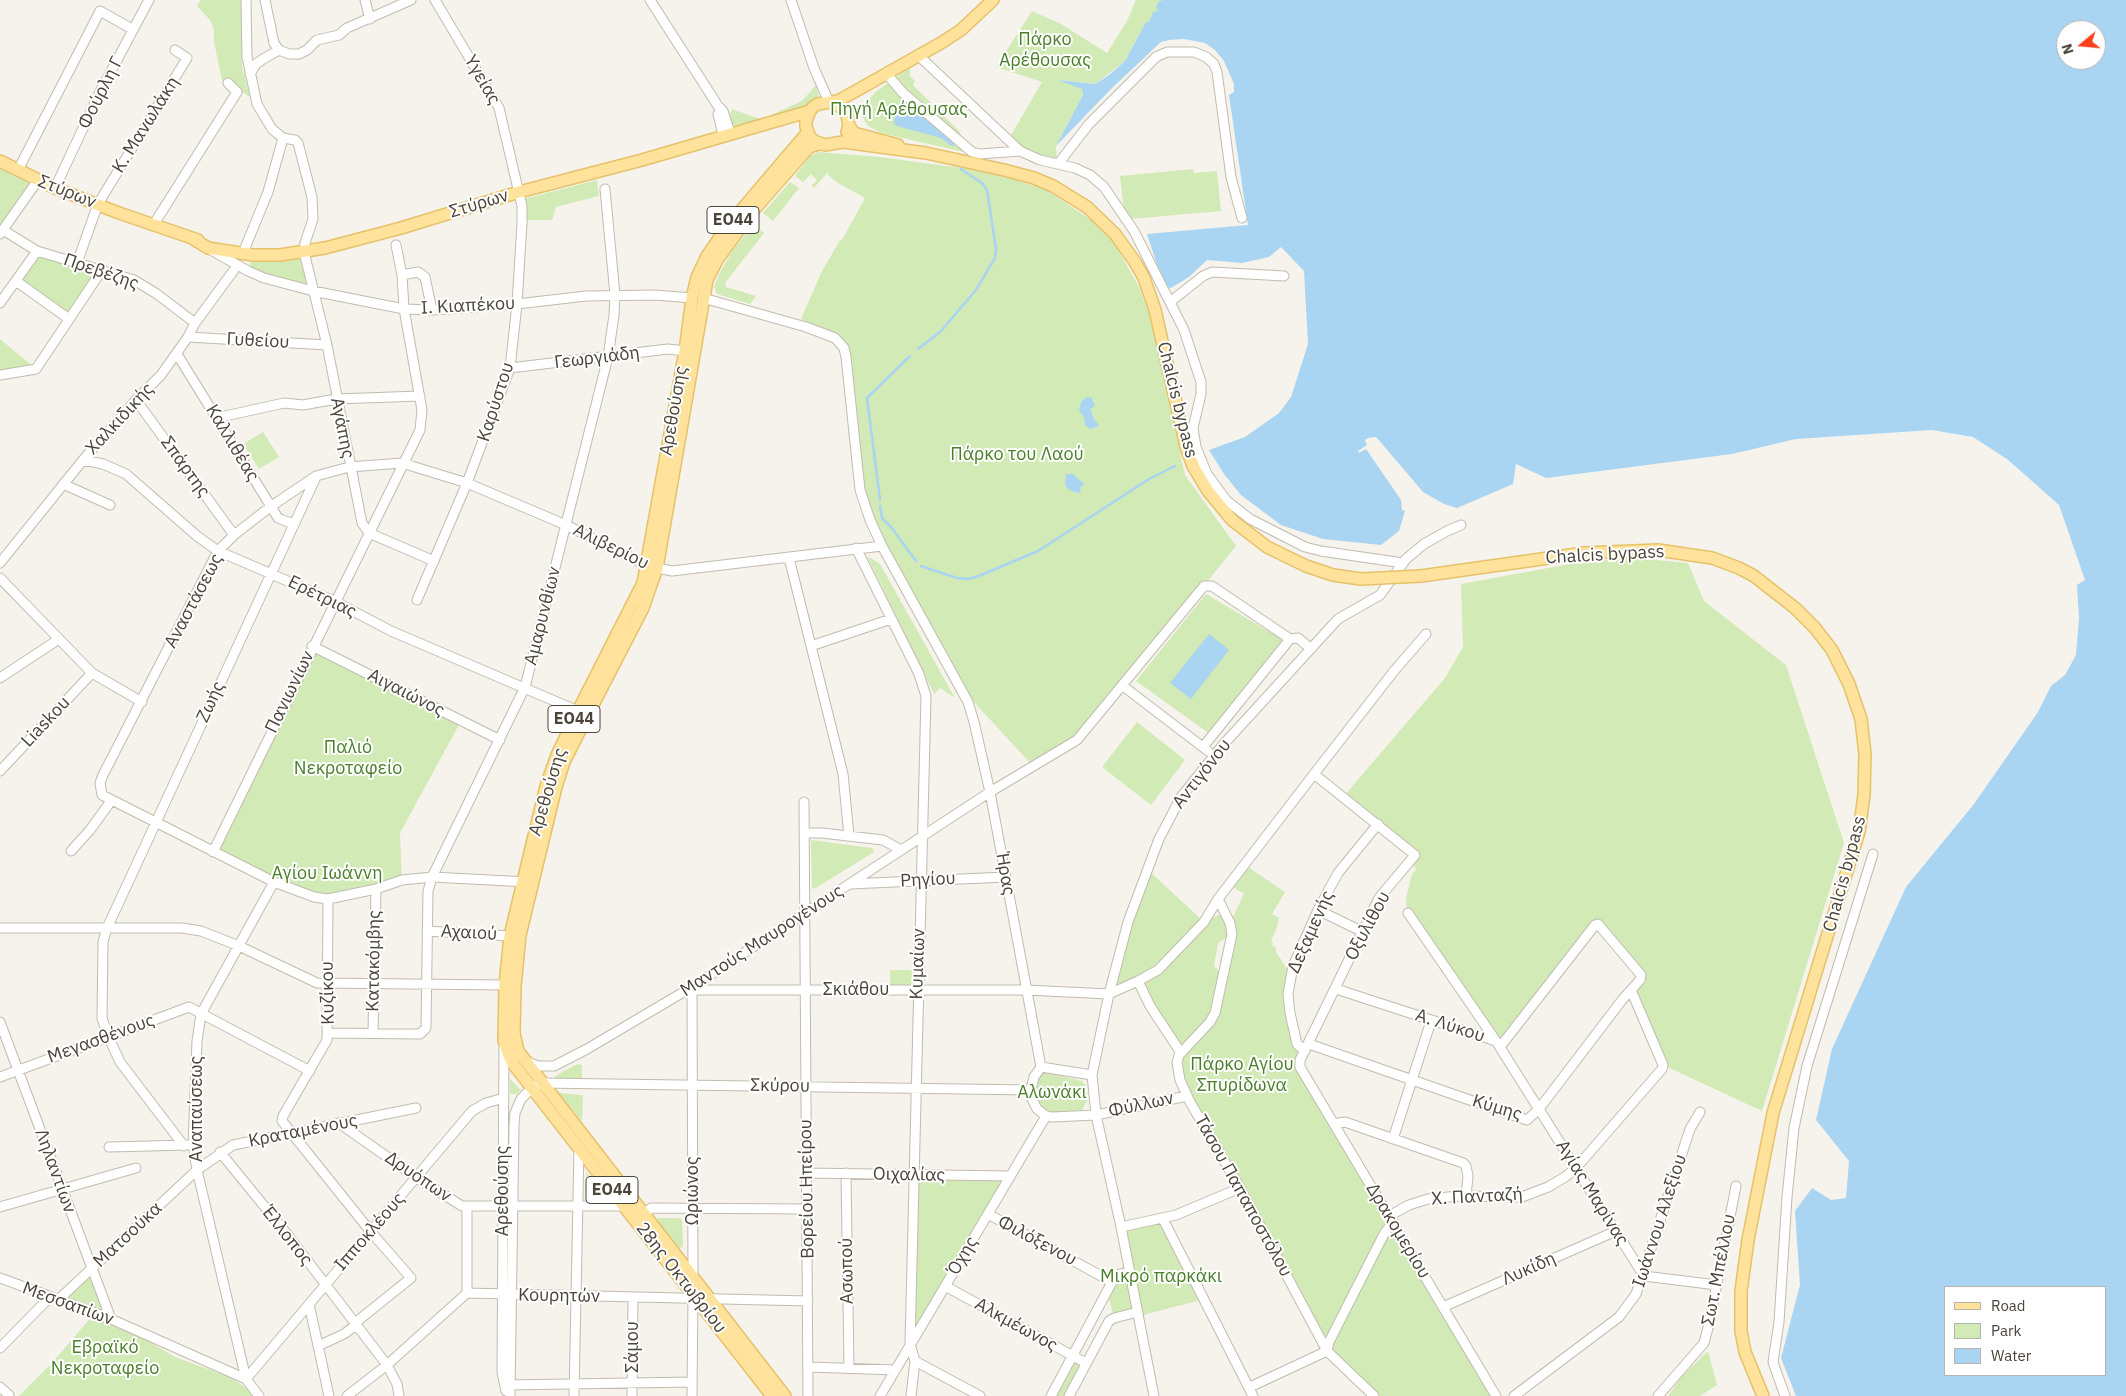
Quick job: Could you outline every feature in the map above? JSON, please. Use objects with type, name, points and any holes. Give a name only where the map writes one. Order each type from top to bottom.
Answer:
[{"type":"main road","points":[[810,111],[818,104],[838,101],[961,30],[993,0]]},
{"type":"main road","points":[[806,130],[819,144],[836,144],[845,136],[849,106],[884,74]]},
{"type":"main road","points":[[829,102],[840,106],[848,120]]},
{"type":"main road","name":"Στύρων","points":[[192,238],[213,251],[253,255],[304,252],[401,228],[519,192],[810,111]]},
{"type":"main road","name":"ΕΟ44","points":[[806,130],[810,111]]},
{"type":"main road","name":"Chalcis bypass","points":[[848,120],[854,133],[926,154]]},
{"type":"main road","name":"Στύρων","points":[[686,147],[720,142],[792,123],[800,122],[806,130]]},
{"type":"main road","name":"Αρεθούσης","points":[[504,1040],[505,985],[510,936],[564,762],[643,608],[695,356],[697,277],[707,256],[727,227],[806,130]]},
{"type":"main road","name":"Chalcis bypass","points":[[836,144],[843,142],[926,154],[1034,178],[1069,195],[1102,220],[1126,248],[1144,278],[1155,310],[1186,447],[1193,466],[1208,491],[1232,520],[1267,547],[1294,561],[1320,570],[1361,579],[1421,576],[1584,552],[1658,550],[1712,558],[1754,576],[1795,608],[1815,628],[1832,650],[1849,684],[1861,719],[1866,754],[1864,795],[1859,832],[1773,1113],[1748,1240],[1740,1311],[1742,1338],[1751,1369],[1763,1396]]},
{"type":"main road","name":"Αρεθούσης","points":[[537,1085],[518,1051],[515,1040],[515,986],[528,882],[546,786],[557,755],[578,711],[652,567],[684,351],[697,298],[736,231],[799,157],[811,146],[819,144]]},
{"type":"main road","name":"Στύρων","points":[[0,161],[55,188],[192,238],[272,255]]},
{"type":"main road","name":"28ης Οκτωβρίου","points":[[504,1040],[514,1065],[537,1085],[644,1214],[786,1396]]},
{"type":"main road","name":"28ης Οκτωβρίου","points":[[537,1085],[579,1148],[772,1396]]},
{"type":"street","name":"Φούρλη Γ","points":[[55,188],[100,92],[149,0]]},
{"type":"street","points":[[246,0],[247,57],[257,104],[272,129],[283,138],[295,140],[299,146],[312,197],[313,219],[304,252]]},
{"type":"street","points":[[265,0],[274,43],[280,50],[289,54],[299,54],[317,40],[339,35],[347,28],[411,0]]},
{"type":"street","points":[[365,0],[370,19]]},
{"type":"street","name":"Υγείας","points":[[435,0],[499,108],[519,192]]},
{"type":"street","points":[[650,0],[723,111],[727,134]]},
{"type":"street","points":[[791,0],[814,68],[829,102]]},
{"type":"street","points":[[18,170],[100,11],[132,29]]},
{"type":"street","name":"Κ. Μανωλάκη","points":[[98,204],[187,58],[175,50]]},
{"type":"street","points":[[250,74],[256,64],[280,50]]},
{"type":"street","points":[[1058,164],[1088,124],[1156,57],[1167,52],[1194,52],[1206,57],[1214,64],[1217,72],[1232,177],[1242,218]]},
{"type":"street","points":[[918,55],[1020,151],[1040,160],[1083,171],[1104,186],[1134,231],[1184,330],[1201,382],[1201,394],[1193,428],[1196,447],[1207,474],[1226,500],[1250,519],[1304,547],[1403,563]]},
{"type":"street","points":[[884,74],[902,92],[972,152],[980,154],[1020,151]]},
{"type":"street","points":[[154,224],[236,92],[228,83]]},
{"type":"street","points":[[245,248],[268,192],[283,138]]},
{"type":"street","points":[[2,232],[38,180]]},
{"type":"street","name":"Αμαρυνθίων","points":[[373,1033],[420,1034],[426,1028],[428,891],[432,877],[526,687],[608,357],[615,295],[606,189]]},
{"type":"street","name":"Καρύστου","points":[[416,600],[467,484],[510,368],[517,304],[522,222],[519,192]]},
{"type":"street","points":[[77,263],[98,204]]},
{"type":"street","name":"Πρεβέζης","points":[[2,232],[37,250],[134,280],[157,294],[194,323]]},
{"type":"street","name":"Πανιωνίων","points":[[213,852],[334,601],[420,430],[422,420],[420,396],[404,309],[402,275],[396,245]]},
{"type":"street","points":[[0,303],[37,250]]},
{"type":"street","points":[[213,251],[224,265],[234,270]]},
{"type":"street","name":"Ι. Κιαπέκου","points":[[213,251],[264,278],[313,291],[404,309],[432,310],[517,304],[586,296],[655,295],[697,298],[806,327],[835,338],[844,348]]},
{"type":"street","name":"Αγάπης","points":[[304,252],[327,345],[359,514],[368,532]]},
{"type":"street","points":[[0,375],[36,369],[102,270]]},
{"type":"street","name":"Ι. Κιαπέκου","points":[[234,270],[248,271]]},
{"type":"street","name":"Χαλκιδικής","points":[[0,563],[83,460],[178,354],[194,323],[234,270]]},
{"type":"street","points":[[402,275],[418,272],[425,277],[432,310]]},
{"type":"street","points":[[1170,302],[1212,272],[1284,276]]},
{"type":"street","points":[[16,281],[69,319]]},
{"type":"street","name":"Γυθείου","points":[[188,337],[327,345]]},
{"type":"street","name":"Ήρας","points":[[844,348],[860,490],[870,520],[882,546],[968,702],[974,722],[990,792],[1041,1067]]},
{"type":"street","name":"Γεωργιάδη","points":[[510,368],[668,349],[684,351]]},
{"type":"street","name":"Καλλιθέας","points":[[178,354],[278,518],[294,524]]},
{"type":"street","points":[[216,418],[284,403],[303,405],[336,399],[420,396]]},
{"type":"street","name":"Σπάρτης","points":[[136,400],[234,535]]},
{"type":"street","name":"Ερέτριας","points":[[83,460],[103,464],[139,482],[197,536],[218,551],[271,572],[334,601],[390,631],[526,687],[578,711]]},
{"type":"street","name":"Αλιβερίου","points":[[350,467],[402,463],[467,484],[566,525],[652,567],[672,571],[882,546]]},
{"type":"street","name":"Αναστάσεως","points":[[111,801],[102,795],[100,791],[103,775],[218,551],[234,535],[270,506],[316,476],[350,467]]},
{"type":"street","name":"Ζωής","points":[[188,1145],[120,1062],[108,1036],[102,1018],[103,942],[107,928],[316,476]]},
{"type":"street","points":[[63,484],[110,505]]},
{"type":"street","name":"Αντιγόνου","points":[[1154,1396],[1121,1227],[1096,1115],[1092,1075],[1109,994],[1128,922],[1159,839],[1180,798],[1214,755],[1310,648],[1344,614],[1380,595],[1403,563],[1424,544],[1461,525]]},
{"type":"street","points":[[368,532],[434,560]]},
{"type":"street","name":"Κυμαίων","points":[[856,548],[924,687],[923,836],[910,1344],[915,1361],[910,1396]]},
{"type":"street","points":[[789,558],[843,774],[849,836]]},
{"type":"street","points":[[0,578],[92,673],[142,702]]},
{"type":"street","name":"Μαντούς Μαυρογένους","points":[[525,1061],[546,1067],[562,1063],[692,989],[990,792],[1077,740],[1202,588],[1212,586],[1290,639]]},
{"type":"street","points":[[811,646],[891,619]]},
{"type":"street","points":[[1109,994],[1158,970],[1204,922],[1218,899],[1314,774],[1394,671],[1426,634]]},
{"type":"street","points":[[1203,748],[1290,639],[1298,638],[1310,648]]},
{"type":"street","points":[[0,678],[59,639]]},
{"type":"street","name":"Αιγαιώνος","points":[[312,646],[500,740]]},
{"type":"street","name":"Liaskou","points":[[0,771],[92,673]]},
{"type":"street","points":[[1123,686],[1214,755]]},
{"type":"street","name":"Οξυλίθου","points":[[1300,1067],[1300,1060],[1379,898],[1415,855],[1314,774]]},
{"type":"street","points":[[71,850],[90,830],[111,801],[274,882],[314,897],[328,899],[376,889],[402,880],[432,877],[528,882]]},
{"type":"street","name":"Βορείου Ηπείρου","points":[[804,802],[808,1396]]},
{"type":"street","name":"Δεξαμενής","points":[[1307,1048],[1297,1044],[1293,1029],[1290,1013],[1290,979],[1299,951],[1338,873],[1367,834],[1378,824]]},
{"type":"street","points":[[805,833],[822,832],[883,840],[901,850]]},
{"type":"street","points":[[1785,1396],[1773,1362],[1779,1322],[1787,1197],[1794,1128],[1807,1066],[1873,854]]},
{"type":"street","name":"Ρηγίου","points":[[850,884],[1006,877]]},
{"type":"street","name":"Αναπαύσεως","points":[[246,1379],[196,1170],[188,1145],[201,1014],[274,882]]},
{"type":"street","name":"Κατακόμβης","points":[[373,1033],[376,889]]},
{"type":"street","name":"Κυζίκου","points":[[290,1132],[282,1121],[283,1116],[327,1040],[328,899]]},
{"type":"street","points":[[1138,981],[1150,1006],[1181,1052],[1204,1029],[1216,1013],[1232,934],[1230,923],[1218,899]]},
{"type":"street","points":[[1318,910],[1363,932]]},
{"type":"street","name":"Αγίας Μαρίνας","points":[[1408,913],[1498,1044],[1644,1276]]},
{"type":"street","name":"Α. Λύκου","points":[[1336,989],[1498,1044],[1595,925],[1598,924],[1641,975],[1640,980],[1632,990]]},
{"type":"street","points":[[0,928],[182,928],[201,932],[239,946],[317,983],[505,985]]},
{"type":"street","name":"Αχαιού","points":[[427,931],[510,936]]},
{"type":"street","name":"Σκιάθου","points":[[692,989],[1026,990],[1109,994]]},
{"type":"street","name":"Ωριώνος","points":[[692,989],[694,1296],[692,1396]]},
{"type":"street","name":"Κύμης","points":[[1307,1048],[1411,1080],[1528,1120],[1539,1109],[1632,990]]},
{"type":"street","name":"Χ. Πανταζή","points":[[1391,1219],[1418,1201],[1466,1196],[1522,1197],[1548,1187],[1576,1168],[1662,1069],[1663,1065],[1632,990]]},
{"type":"street","name":"Μεγασθένους","points":[[0,1077],[188,1008],[201,1014]]},
{"type":"street","points":[[201,1014],[310,1071]]},
{"type":"street","points":[[1392,1139],[1431,1020]]},
{"type":"street","name":"Ληλαντίων","points":[[0,1022],[111,1319]]},
{"type":"street","points":[[328,1033],[373,1033]]},
{"type":"street","name":"Αρεθούσης","points":[[504,1040],[508,1205],[508,1385],[510,1396]]},
{"type":"street","name":"Τάσου Παπαποστόλου","points":[[1181,1052],[1177,1061],[1178,1070],[1187,1096],[1240,1188],[1327,1352],[1374,1396]]},
{"type":"street","points":[[1046,1116],[1034,1105],[1031,1090],[1034,1077],[1041,1067],[1092,1075]]},
{"type":"street","name":"Δρακομερίου","points":[[1300,1067],[1496,1396]]},
{"type":"street","name":"Αρεθούσης","points":[[508,1205],[515,1113],[521,1099],[537,1085]]},
{"type":"street","name":"Σκύρου","points":[[537,1085],[806,1086],[1031,1090]]},
{"type":"street","name":"Φύλλων","points":[[1046,1116],[1096,1115],[1187,1096]]},
{"type":"street","name":"Ιπποκλέους","points":[[246,1379],[324,1284],[371,1232],[472,1111],[486,1103],[504,1098]]},
{"type":"street","name":"Κραταμένους","points":[[196,1170],[233,1145],[416,1108]]},
{"type":"street","name":"Ιωάννου Αλεξίου","points":[[1514,1396],[1619,1317],[1636,1294],[1644,1276],[1690,1129],[1700,1112]]},
{"type":"street","name":"Όχης","points":[[880,1396],[1046,1116]]},
{"type":"street","points":[[1334,1124],[1344,1122],[1463,1163],[1466,1166],[1468,1176],[1466,1196]]},
{"type":"street","name":"Δρυόπων","points":[[339,1123],[457,1204],[467,1206],[624,1206]]},
{"type":"street","points":[[290,1132],[411,1278],[344,1334],[318,1346]]},
{"type":"street","points":[[109,1147],[188,1145]]},
{"type":"street","points":[[574,1396],[579,1148]]},
{"type":"street","name":"Έλλοπος","points":[[220,1152],[287,1234],[386,1365],[398,1384],[399,1396]]},
{"type":"street","points":[[0,1206],[136,1168]]},
{"type":"street","name":"Ματσούκα","points":[[0,1348],[54,1298],[92,1268],[196,1170]]},
{"type":"street","name":"Οιχαλίας","points":[[807,1173],[1010,1176]]},
{"type":"street","name":"Ασωπού","points":[[846,1174],[849,1368]]},
{"type":"street","name":"Σωτ. Μπέλλου","points":[[1658,1396],[1704,1343],[1736,1186]]},
{"type":"street","points":[[1121,1227],[1163,1219],[1240,1188]]},
{"type":"street","points":[[347,1396],[386,1365],[467,1293],[467,1206]]},
{"type":"street","points":[[644,1214],[651,1208],[807,1209]]},
{"type":"street","name":"Φιλόξενου","points":[[988,1214],[1112,1282]]},
{"type":"street","points":[[1163,1219],[1252,1392],[1327,1352],[1329,1342],[1391,1219]]},
{"type":"street","name":"Λυκίδη","points":[[1443,1307],[1616,1231]]},
{"type":"street","points":[[1051,1396],[1112,1282],[1120,1274],[1130,1271]]},
{"type":"street","points":[[1644,1276],[1717,1285]]},
{"type":"street","name":"Μεσσαπίων","points":[[0,1278],[111,1319],[246,1379]]},
{"type":"street","name":"Αλκμέωνος","points":[[945,1286],[1086,1363]]},
{"type":"street","name":"Κουρητών","points":[[467,1293],[633,1297],[694,1296],[710,1299],[808,1301]]},
{"type":"street","name":"Σάμου","points":[[632,1396],[633,1297]]},
{"type":"street","points":[[309,1304],[329,1396]]},
{"type":"street","points":[[1069,1396],[1110,1320],[1138,1312]]},
{"type":"street","points":[[915,1361],[980,1396]]},
{"type":"street","points":[[809,1367],[895,1370]]},
{"type":"street","points":[[246,1379],[259,1396]]},
{"type":"street","points":[[506,1396],[508,1385],[692,1382]]},
{"type":"street","points":[[0,1386],[9,1395]]},
{"type":"green space","points":[[201,0],[241,0],[242,67],[250,97],[222,80],[214,42],[214,29],[210,20],[197,6]]},
{"type":"green space","name":"Πάρκο Αρέθουσας","points":[[1136,0],[1163,0],[1159,11],[1149,22],[1146,22],[1125,61],[1095,84],[1060,80],[1082,89],[1083,95],[1056,146],[1057,160],[1027,150],[1010,137],[1042,82],[996,67],[1032,11],[1061,24],[1107,53],[1127,21]]},
{"type":"green space","name":"Πηγή Αρέθουσας","points":[[910,68],[910,76],[915,81],[913,85],[959,131],[968,153],[881,133],[868,126],[862,116],[862,106],[878,90]]},
{"type":"green space","points":[[816,85],[820,100],[798,111],[778,116],[773,114],[802,101]]},
{"type":"green space","points":[[732,109],[760,119],[737,126],[734,125],[729,119]]},
{"type":"green space","name":"Πάρκο του Λαού","points":[[818,152],[879,157],[970,169],[1007,177],[1046,190],[1093,221],[1113,241],[1139,287],[1150,317],[1185,475],[1236,546],[1093,723],[1033,766],[958,685],[882,546],[860,490],[846,357],[835,338],[801,319],[821,273],[865,198],[838,183],[828,175],[828,172],[814,188],[812,186],[817,180],[811,174],[803,182],[795,176],[810,156]]},
{"type":"green space","points":[[0,161],[38,180],[0,234]]},
{"type":"green space","points":[[1193,169],[1194,173],[1217,171],[1221,211],[1131,219],[1124,210],[1120,176]]},
{"type":"green space","points":[[597,180],[599,196],[556,207],[552,220],[524,220],[524,199]]},
{"type":"green space","points":[[790,182],[799,188],[773,221],[763,213]]},
{"type":"green space","points":[[753,225],[764,233],[725,283],[726,287],[756,296],[750,304],[717,294],[714,287],[720,272],[733,250]]},
{"type":"green space","points":[[37,251],[102,270],[69,319],[16,281]]},
{"type":"green space","points":[[304,252],[313,291],[248,271],[253,255]]},
{"type":"green space","points":[[0,339],[36,369],[0,375]]},
{"type":"green space","points":[[263,432],[279,457],[259,469],[243,444]]},
{"type":"green space","points":[[867,556],[880,564],[955,698],[940,688],[934,694]]},
{"type":"green space","points":[[1634,558],[1688,563],[1704,601],[1786,665],[1844,843],[1762,1111],[1663,1065],[1631,990],[1640,980],[1598,924],[1500,1047],[1407,910],[1406,898],[1412,874],[1417,869],[1409,862],[1415,855],[1343,797],[1445,678],[1463,647],[1461,584],[1581,562]]},
{"type":"green space","points":[[1206,594],[1288,643],[1210,734],[1136,681]]},
{"type":"green space","name":"Παλιό Νεκροταφείο","points":[[312,646],[461,721],[400,833],[402,880],[376,889],[314,897],[213,852]]},
{"type":"green space","points":[[1137,722],[1185,760],[1151,805],[1102,767]]},
{"type":"green space","points":[[811,840],[872,848],[874,852],[814,889],[812,887]]},
{"type":"green space","name":"Πάρκο Αγίου Σπυρίδωνα","points":[[1245,865],[1285,892],[1272,914],[1279,918],[1271,940],[1273,942],[1272,946],[1276,947],[1276,952],[1291,975],[1289,985],[1297,1043],[1305,1051],[1300,1060],[1496,1396],[1374,1396],[1327,1351],[1187,1096],[1179,1055],[1139,981],[1109,994],[1147,869],[1204,922],[1218,915],[1225,916],[1230,923],[1244,894],[1230,885]],"holes":[[[1231,935],[1223,975],[1214,966],[1218,943]]]},
{"type":"green space","points":[[890,970],[913,970],[913,985],[890,985]]},
{"type":"green space","points":[[577,1064],[582,1065],[582,1079],[555,1079],[555,1076]]},
{"type":"green space","name":"Αλωνάκι","points":[[1042,1071],[1082,1081],[1086,1086],[1088,1099],[1082,1110],[1052,1113],[1038,1107],[1033,1085]]},
{"type":"green space","points":[[510,1079],[521,1090],[517,1094],[510,1094]]},
{"type":"green space","points":[[559,1094],[583,1095],[582,1121]]},
{"type":"green space","points":[[586,1172],[609,1200],[586,1200]]},
{"type":"green space","points":[[914,1175],[1010,1176],[910,1344]]},
{"type":"green space","points":[[659,1218],[679,1218],[682,1220],[683,1247],[679,1248],[657,1220]]},
{"type":"green space","name":"Μικρό παρκάκι","points":[[1163,1219],[1205,1299],[1139,1316],[1114,1318],[1107,1291],[1130,1271],[1121,1227]]},
{"type":"green space","name":"Εβραϊκό Νεκροταφείο","points":[[92,1268],[111,1319],[175,1357],[232,1378],[246,1388],[252,1396],[19,1396],[52,1363],[94,1314],[58,1300]]},
{"type":"green space","points":[[1708,1351],[1717,1385],[1700,1396],[1668,1396],[1683,1375]]},
{"type":"green space","points":[[1073,1356],[1086,1363],[1069,1396],[1051,1396]]},
{"type":"water","points":[[1163,0],[2126,0],[2126,1396],[1796,1396],[1781,1358],[1800,1285],[1795,1211],[1812,1188],[1831,1200],[1846,1198],[1849,1161],[1816,1120],[1832,1049],[1906,887],[1974,804],[2038,712],[2051,686],[2065,675],[2076,655],[2079,618],[2077,585],[2085,580],[2059,505],[2007,459],[1973,437],[1932,430],[1796,439],[1732,454],[1546,478],[1516,464],[1513,484],[1457,508],[1444,504],[1423,492],[1375,437],[1365,440],[1367,445],[1358,451],[1359,453],[1366,449],[1401,500],[1402,510],[1405,511],[1399,531],[1381,545],[1323,539],[1281,525],[1241,495],[1224,474],[1209,450],[1245,437],[1279,413],[1291,397],[1308,344],[1304,271],[1281,247],[1269,257],[1242,263],[1207,260],[1189,277],[1171,288],[1164,286],[1147,234],[1248,225],[1229,95],[1234,92],[1234,84],[1224,61],[1215,50],[1205,43],[1184,39],[1161,42],[1112,88],[1056,146],[1083,95],[1082,89],[1058,80],[1095,84],[1109,75],[1125,61],[1146,22],[1149,22],[1153,12],[1158,11],[1156,7],[1158,2]]},
{"type":"water","name":"Πηγή Αρέθουσας","points":[[904,99],[953,141],[954,146],[941,138],[897,126],[894,123],[895,111]]},
{"type":"water","points":[[1087,397],[1091,397],[1095,406],[1090,409],[1099,426],[1090,429],[1085,425],[1084,417],[1079,411],[1081,402]]},
{"type":"water","points":[[1066,474],[1073,474],[1084,484],[1080,488],[1081,493],[1067,488],[1065,484]]},
{"type":"water","points":[[1209,634],[1229,650],[1191,699],[1170,683]]},
{"type":"waterway","points":[[918,349],[941,331],[976,290],[995,258],[996,249],[987,190],[983,184],[961,169]]},
{"type":"waterway","points":[[880,500],[867,398],[910,356]]},
{"type":"waterway","points":[[921,566],[957,578],[968,579],[979,576],[1038,551],[1149,479],[1175,466]]},
{"type":"waterway","points":[[880,506],[882,518],[916,561]]},
{"type":"park label","name":"Αγίου Ιωάννη","points":[[327,874]]}]
